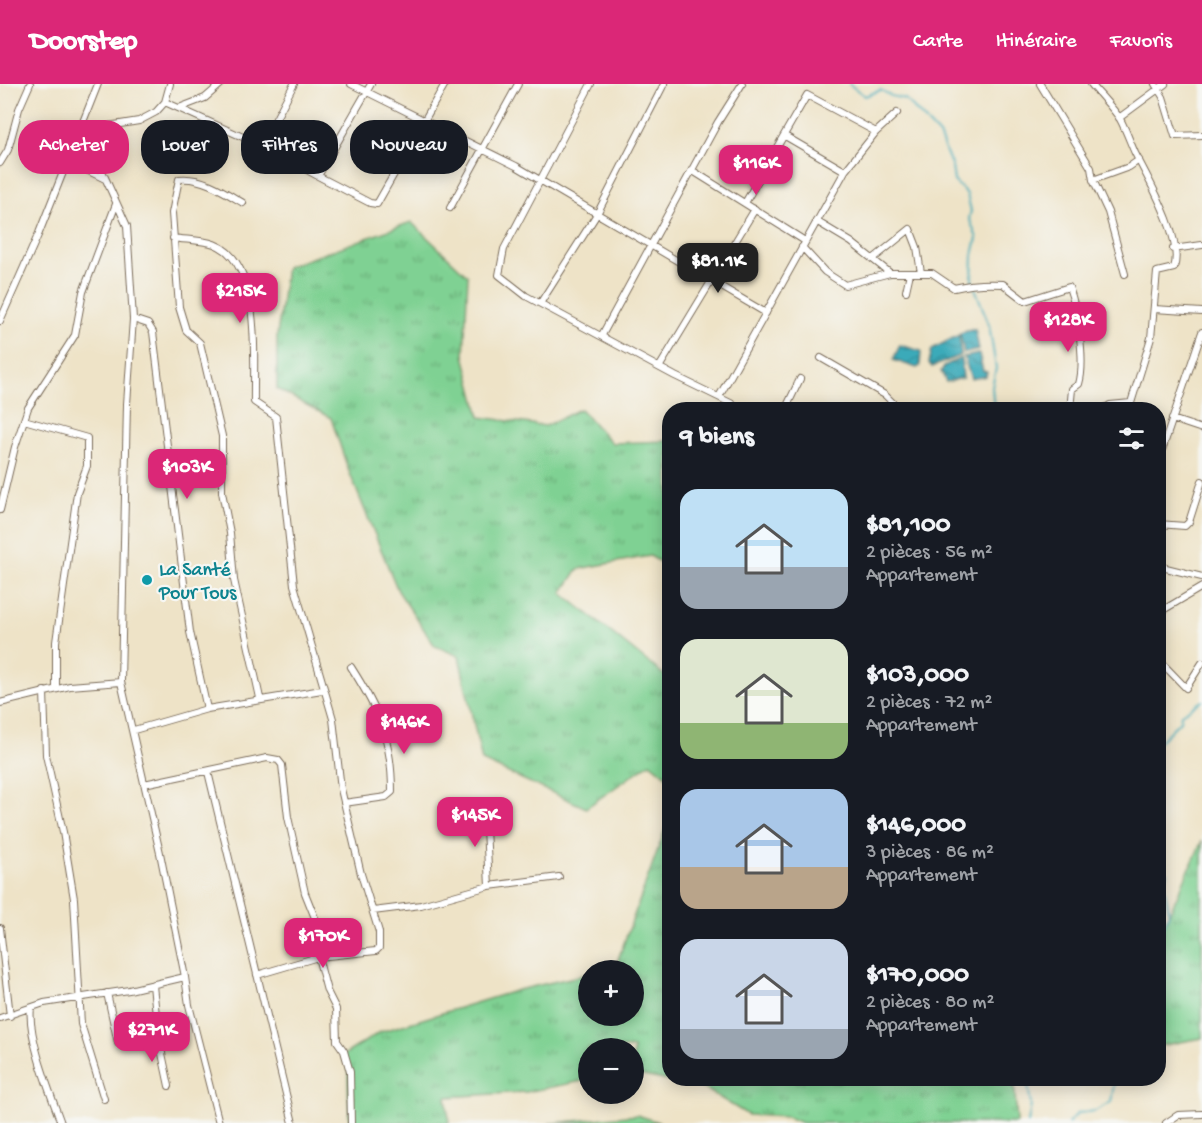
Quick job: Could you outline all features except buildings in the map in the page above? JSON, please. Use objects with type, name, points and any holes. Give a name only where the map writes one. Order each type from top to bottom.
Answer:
[{"type":"street","points":[[0,163],[8,150],[19,109],[30,84]]},
{"type":"street","points":[[84,120],[98,84]]},
{"type":"street","points":[[170,84],[165,102],[156,112],[139,121],[112,124],[101,133],[98,142],[106,179],[126,226],[133,319],[127,404],[121,682],[134,730],[189,1005],[219,1123]]},
{"type":"street","points":[[179,108],[207,97],[221,84]]},
{"type":"street","points":[[275,120],[294,84]]},
{"type":"street","points":[[351,84],[424,120]]},
{"type":"street","points":[[318,176],[371,84]]},
{"type":"street","points":[[427,120],[445,84]]},
{"type":"street","points":[[450,208],[518,84]]},
{"type":"street","points":[[591,84],[504,249],[499,275],[511,286],[675,376],[732,402]]},
{"type":"street","points":[[541,302],[597,214],[664,84]]},
{"type":"street","points":[[602,335],[714,129],[742,84]]},
{"type":"street","points":[[1040,84],[1091,168],[1093,180],[1108,212],[1125,274]]},
{"type":"street","points":[[1091,84],[1119,118],[1152,182],[1172,232],[1176,259],[1174,268],[1157,272],[1151,338],[1131,402]]},
{"type":"street","points":[[1119,118],[1157,87],[1165,84]]},
{"type":"street","points":[[1157,87],[1175,136],[1202,135]]},
{"type":"street","points":[[745,203],[808,95],[876,132]]},
{"type":"street","points":[[165,102],[241,136]]},
{"type":"street","points":[[720,395],[845,171],[876,132],[897,114]]},
{"type":"street","points":[[785,136],[845,171]]},
{"type":"street","points":[[468,141],[712,279],[766,313]]},
{"type":"street","points":[[1093,180],[1129,167],[1139,160]]},
{"type":"street","points":[[693,171],[755,209],[803,244],[825,272],[845,285],[890,273],[921,273],[939,275],[954,288],[973,284],[1003,284],[1025,301],[1070,287],[1081,364],[1078,384],[1072,389],[1071,402]]},
{"type":"street","points":[[0,321],[62,174]]},
{"type":"street","points":[[95,174],[106,179]]},
{"type":"street","points":[[314,174],[362,200],[377,204],[393,174]]},
{"type":"street","points":[[243,203],[217,188],[185,178],[179,179],[172,213],[180,312],[186,330],[200,343],[223,443],[222,492],[230,533],[234,580],[260,698]]},
{"type":"street","points":[[0,510],[24,420],[32,399],[75,335],[83,292],[116,204]]},
{"type":"street","points":[[660,366],[755,209]]},
{"type":"street","points":[[816,221],[890,273]]},
{"type":"street","points":[[873,259],[910,229],[917,247],[921,273]]},
{"type":"street","points":[[173,238],[215,244],[239,267],[249,287],[254,402],[276,417],[294,585],[322,690],[333,719],[344,803],[361,874],[379,932],[380,942],[376,951],[318,957],[257,975]]},
{"type":"street","points":[[1173,249],[1202,245]]},
{"type":"street","points":[[906,291],[910,273]]},
{"type":"street","points":[[1154,309],[1202,312]]},
{"type":"street","points":[[133,319],[148,324],[153,332],[190,632],[207,709]]},
{"type":"street","points":[[1166,437],[1202,332]]},
{"type":"street","points":[[821,358],[885,395],[892,402]]},
{"type":"street","points":[[789,402],[800,379]]},
{"type":"street","points":[[1172,418],[1202,429]]},
{"type":"street","points":[[24,420],[87,438],[87,466],[75,505],[55,649],[56,688]]},
{"type":"street","points":[[1166,525],[1185,526],[1189,522],[1202,481]]},
{"type":"street","points":[[1166,568],[1202,577]]},
{"type":"street","points":[[1166,608],[1202,587]]},
{"type":"street","points":[[1166,667],[1186,688],[1202,663]]},
{"type":"street","points":[[344,803],[386,797],[392,792],[392,760],[380,715],[351,667]]},
{"type":"street","points":[[0,703],[56,688],[121,682]]},
{"type":"street","points":[[134,730],[207,709],[260,698],[322,690]]},
{"type":"street","points":[[44,691],[46,755],[63,832],[74,899],[81,1024],[104,1099]]},
{"type":"street","points":[[144,784],[267,758],[278,760],[282,765],[288,817],[305,893],[315,918],[318,957],[327,991],[336,1009],[337,1041],[344,1051],[350,1072],[351,1123]]},
{"type":"street","points":[[208,772],[293,1123]]},
{"type":"street","points":[[485,809],[489,886]]},
{"type":"street","points":[[373,911],[421,905],[489,886],[559,877]]},
{"type":"street","points":[[0,928],[9,1016]]},
{"type":"street","points":[[0,1018],[80,996],[94,997],[185,977]]},
{"type":"street","points":[[153,985],[158,1035],[169,1086]]},
{"type":"street","points":[[107,993],[118,1044],[158,1035]]},
{"type":"street","points":[[31,1008],[30,1016],[34,1036],[61,1123]]},
{"type":"street","points":[[1166,1123],[1178,1115],[1202,1114]]},
{"type":"green space","points":[[411,222],[468,276],[464,355],[480,417],[546,426],[580,409],[612,443],[662,441],[662,563],[650,556],[578,569],[562,593],[662,673],[662,772],[650,763],[586,808],[482,761],[459,656],[435,646],[398,591],[348,469],[331,418],[277,389],[277,336],[286,267]]},
{"type":"green space","points":[[662,838],[662,1080],[644,1076],[644,1038],[578,1038],[578,1082],[526,1092],[446,1097],[449,1123],[349,1123],[348,1067],[342,1056],[380,1032],[518,990],[578,976],[578,1026],[644,1026],[644,960],[618,960]]},
{"type":"green space","points":[[1202,841],[1202,1038],[1166,1045],[1166,920]]},
{"type":"green space","points":[[694,1086],[1014,1086],[1017,1123],[802,1123],[787,1117],[748,1115],[704,1088]]},
{"type":"green space","points":[[637,1115],[661,1123],[553,1123]]},
{"type":"water","points":[[975,329],[979,350],[964,353],[960,333]]},
{"type":"water","points":[[959,335],[961,355],[932,367],[929,363],[932,349]]},
{"type":"water","points":[[900,345],[921,351],[920,366],[917,368],[893,360]]},
{"type":"water","points":[[979,354],[983,371],[987,372],[986,376],[971,379],[964,357]]},
{"type":"water","points":[[961,358],[963,378],[946,382],[941,371],[946,365]]},
{"type":"waterway","points":[[849,84],[865,96],[881,90],[891,96],[905,99],[939,135],[952,167],[954,181],[967,194],[971,211],[969,218],[977,238],[973,255],[972,280],[989,325],[996,368],[992,387],[993,402]]},
{"type":"waterway","points":[[1166,735],[1180,721],[1181,714],[1202,701]]},
{"type":"waterway","points":[[1166,898],[1168,916],[1166,921]]},
{"type":"waterway","points":[[1028,1086],[1031,1105],[1028,1123]]},
{"type":"waterway","points":[[1068,1123],[1078,1113],[1095,1111],[1111,1102],[1114,1086]]},
{"type":"place","name":"La Santé Pour Tous","points":[[147,580]]}]
